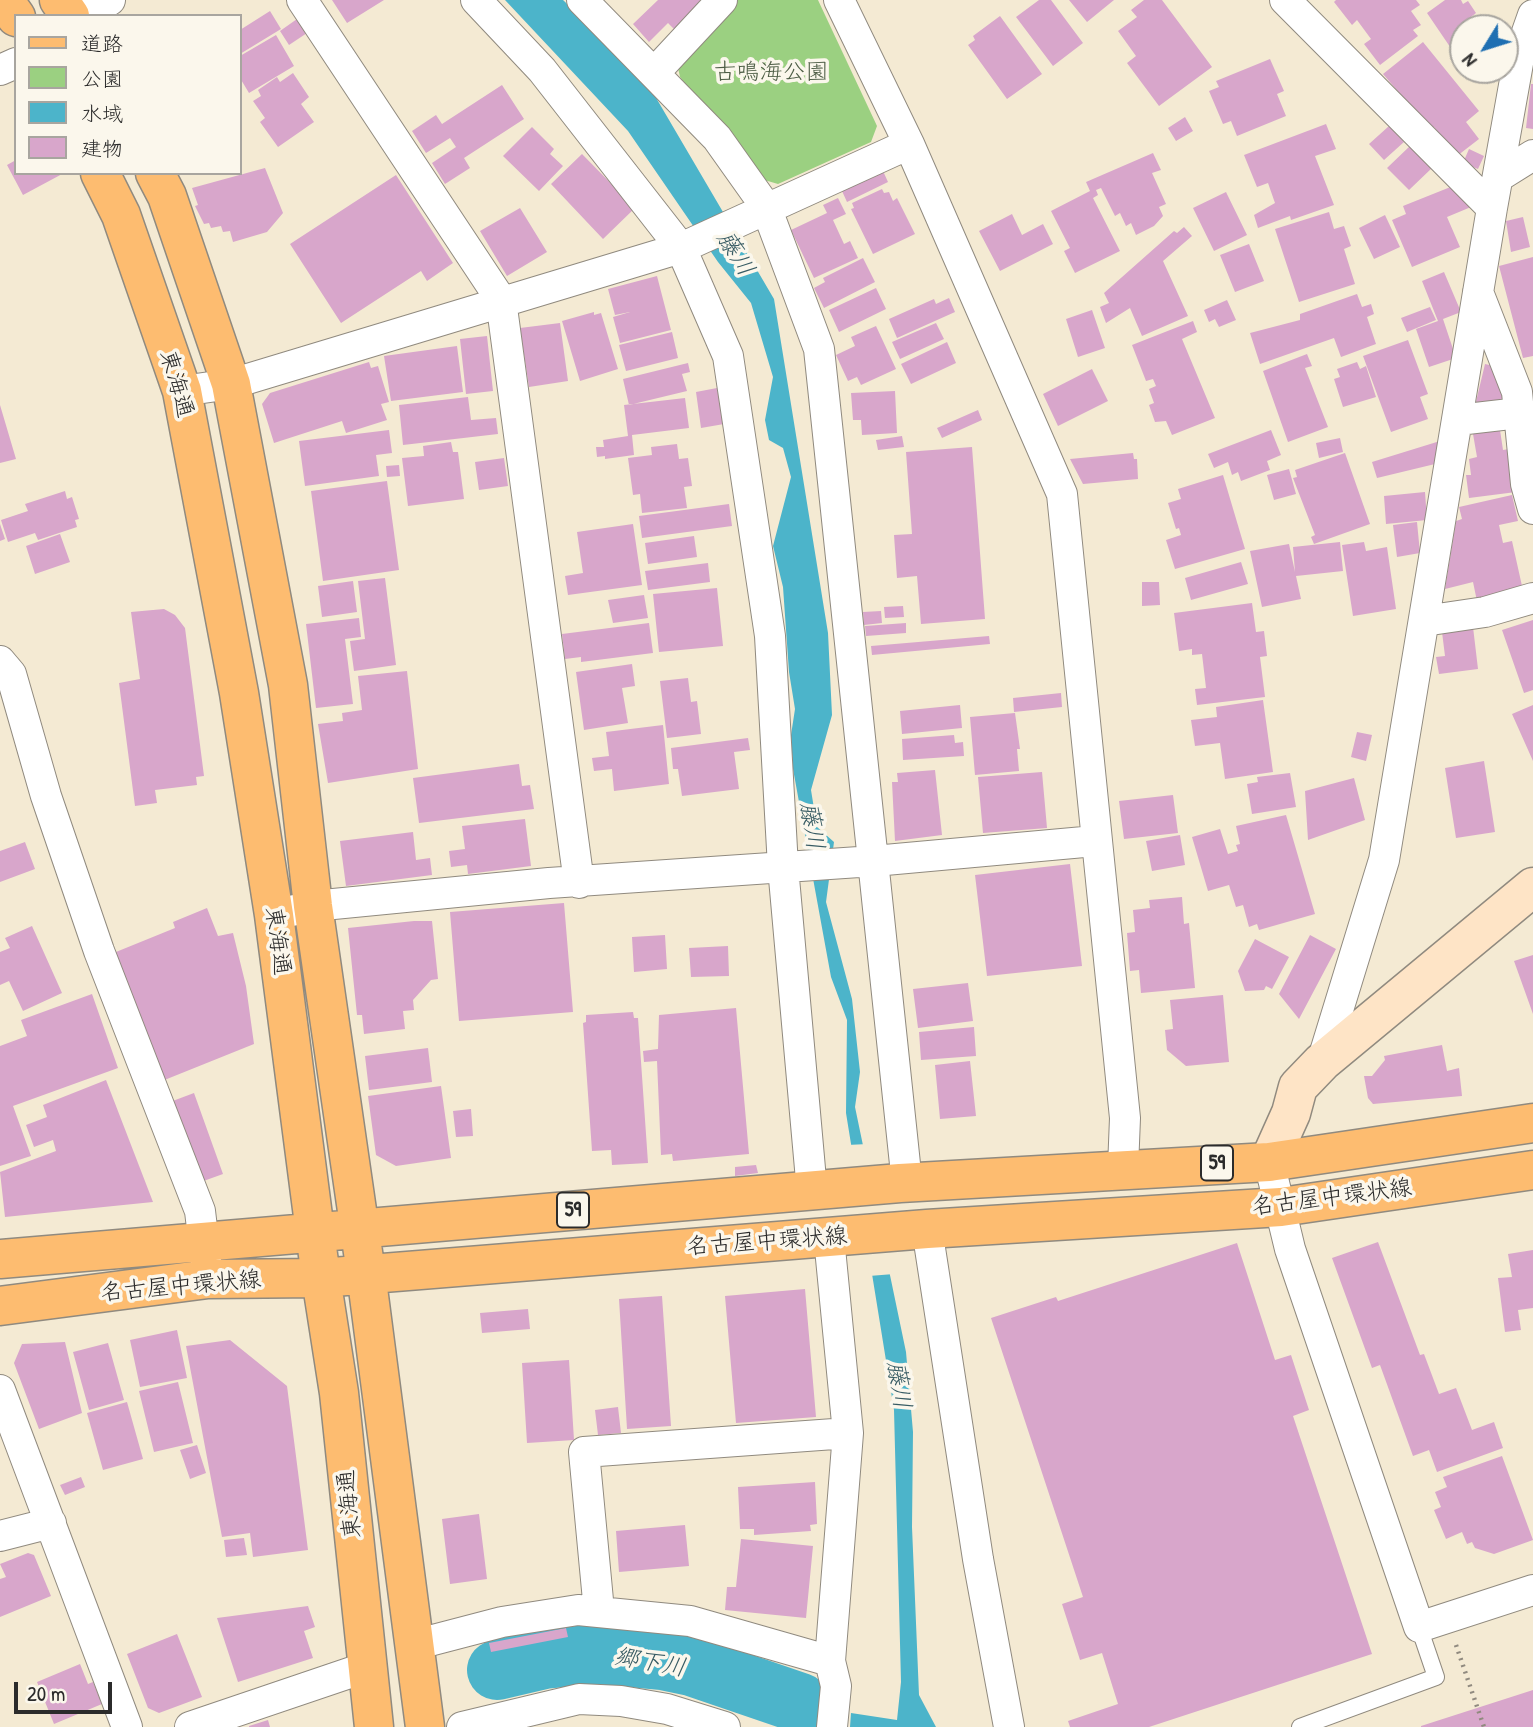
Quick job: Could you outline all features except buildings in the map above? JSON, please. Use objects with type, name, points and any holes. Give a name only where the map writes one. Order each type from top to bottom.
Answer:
[{"type":"main road","name":"東海通","points":[[101,175],[121,215],[181,391],[239,693],[274,915],[321,1278],[339,1393],[373,1727]]},
{"type":"main road","name":"東海通","points":[[156,175],[167,196],[231,384],[288,685],[313,906],[360,1228],[425,1727]]},
{"type":"main road","name":"名古屋中環状線","points":[[0,1259],[903,1183],[1123,1168],[1269,1162],[1533,1123]]},
{"type":"main road","name":"名古屋中環状線","points":[[0,1306],[208,1279],[321,1278],[919,1230],[1281,1207],[1533,1170]]},
{"type":"street","points":[[88,14],[110,0]]},
{"type":"street","points":[[302,0],[501,300],[579,883]]},
{"type":"street","points":[[476,0],[542,70],[689,245],[728,356],[770,636],[821,1190]]},
{"type":"street","points":[[582,0],[717,138],[759,210],[819,349],[867,862],[903,1183]]},
{"type":"street","points":[[655,72],[722,0]]},
{"type":"street","points":[[839,0],[909,144],[1062,494],[1125,1118],[1123,1168]]},
{"type":"street","points":[[1285,0],[1492,208]]},
{"type":"street","points":[[1322,1062],[1384,859],[1492,208],[1520,52],[1533,15]]},
{"type":"street","points":[[181,391],[231,384],[689,245],[759,210],[909,144]]},
{"type":"street","points":[[1498,177],[1533,155]]},
{"type":"street","points":[[1478,292],[1523,396],[1526,484],[1533,509]]},
{"type":"street","points":[[1458,420],[1523,396]]},
{"type":"street","points":[[1424,621],[1485,612],[1533,598]]},
{"type":"street","points":[[0,660],[11,674],[46,796],[99,951],[200,1211],[208,1279]]},
{"type":"street","points":[[274,915],[313,906],[1095,841]]},
{"type":"street","points":[[1533,887],[1322,1062],[1298,1087],[1291,1113],[1269,1162],[1290,1249],[1419,1627],[1533,1590]]},
{"type":"street","points":[[919,1230],[1009,1727]]},
{"type":"street","points":[[832,1727],[836,1686],[830,1661],[848,1433],[835,1238]]},
{"type":"street","points":[[0,1390],[127,1727]]},
{"type":"street","points":[[599,1611],[584,1452],[848,1433]]},
{"type":"street","points":[[0,1536],[51,1523]]},
{"type":"street","points":[[414,1645],[502,1622],[578,1610],[690,1621],[830,1661]]},
{"type":"street","points":[[190,1727],[367,1667]]},
{"type":"street","points":[[462,1727],[579,1699],[621,1701],[667,1709],[725,1727]]},
{"type":"lane","points":[[1300,1727],[1436,1677],[1419,1627]]},
{"type":"path","points":[[1453,1639],[1484,1727]]},
{"type":"green space","name":"古鳴海公園","points":[[734,0],[818,0],[877,126],[871,142],[778,184],[761,179],[680,77],[677,63]]},
{"type":"water","name":"藤川","points":[[505,0],[563,0],[645,79],[774,299],[828,633],[832,715],[811,790],[817,827],[834,842],[826,902],[852,999],[860,1072],[855,1107],[906,1352],[913,1432],[912,1527],[919,1695],[936,1727],[850,1727],[851,1713],[897,1720],[901,1682],[894,1410],[846,1113],[847,1020],[831,977],[793,769],[791,735],[795,709],[789,672],[783,587],[773,546],[791,477],[783,448],[769,440],[765,420],[773,377],[751,303],[718,262],[628,131]]},
{"type":"pier","points":[[868,1144],[894,1274],[869,1276],[847,1145]]},
{"type":"waterway","name":"郷下川","points":[[497,1670],[544,1659],[597,1654],[663,1660],[692,1666],[800,1703]]}]
